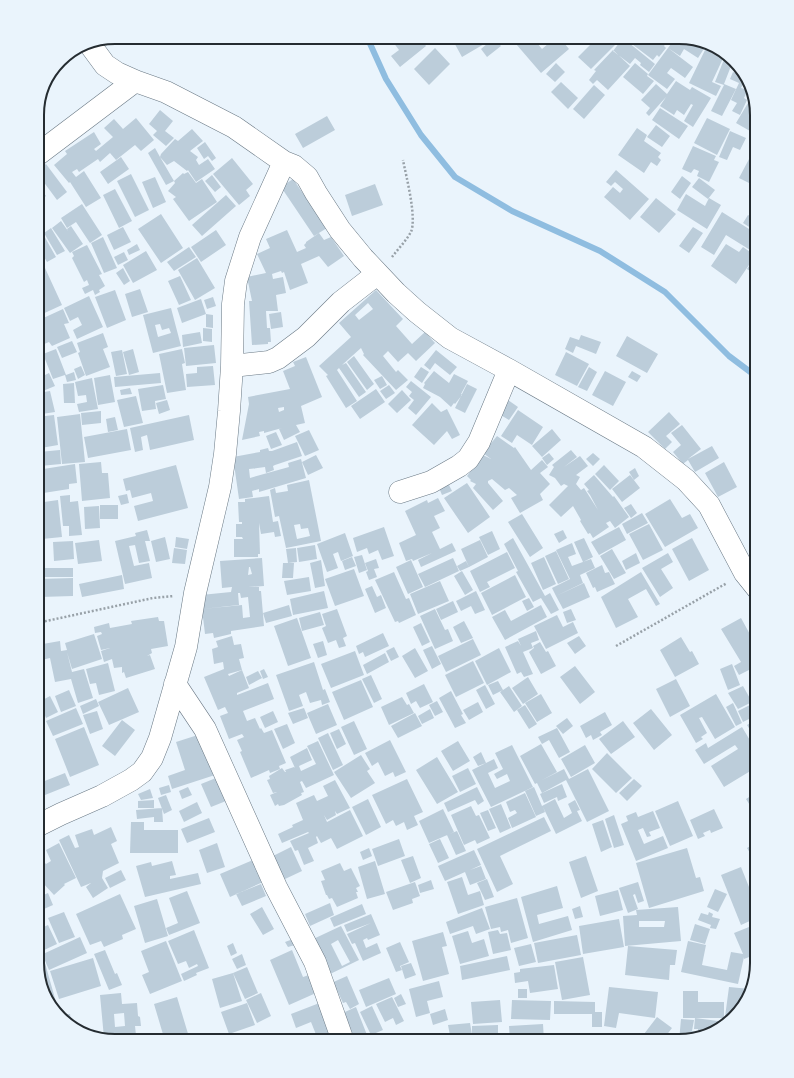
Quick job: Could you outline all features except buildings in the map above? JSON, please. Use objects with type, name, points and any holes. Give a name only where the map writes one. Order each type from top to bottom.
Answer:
[{"type":"street","points":[[92,48],[105,65],[117,73],[134,81],[166,92],[234,127],[284,162],[294,166],[307,177],[340,230],[377,274],[417,312],[450,338],[644,447],[686,480],[709,505],[750,579]]},
{"type":"street","points":[[44,151],[134,81]]},
{"type":"street","points":[[44,822],[102,796],[131,780],[142,772],[152,758],[160,738],[186,647],[195,593],[220,487],[225,454],[232,366],[233,304],[236,281],[250,237],[284,162]]},
{"type":"street","points":[[232,366],[269,362],[278,358],[306,337],[341,302],[377,274]]},
{"type":"street","points":[[400,492],[431,482],[468,459],[479,442],[509,370]]},
{"type":"street","points":[[175,684],[205,729],[276,887],[315,962],[341,1034]]},
{"type":"path","points":[[377,274],[402,244],[411,230],[412,202],[403,160]]},
{"type":"path","points":[[616,646],[750,581]]},
{"type":"path","points":[[44,621],[153,598],[195,593]]},
{"type":"waterway","points":[[370,44],[386,79],[421,135],[455,177],[512,211],[600,251],[665,292],[729,356],[750,372]]}]
